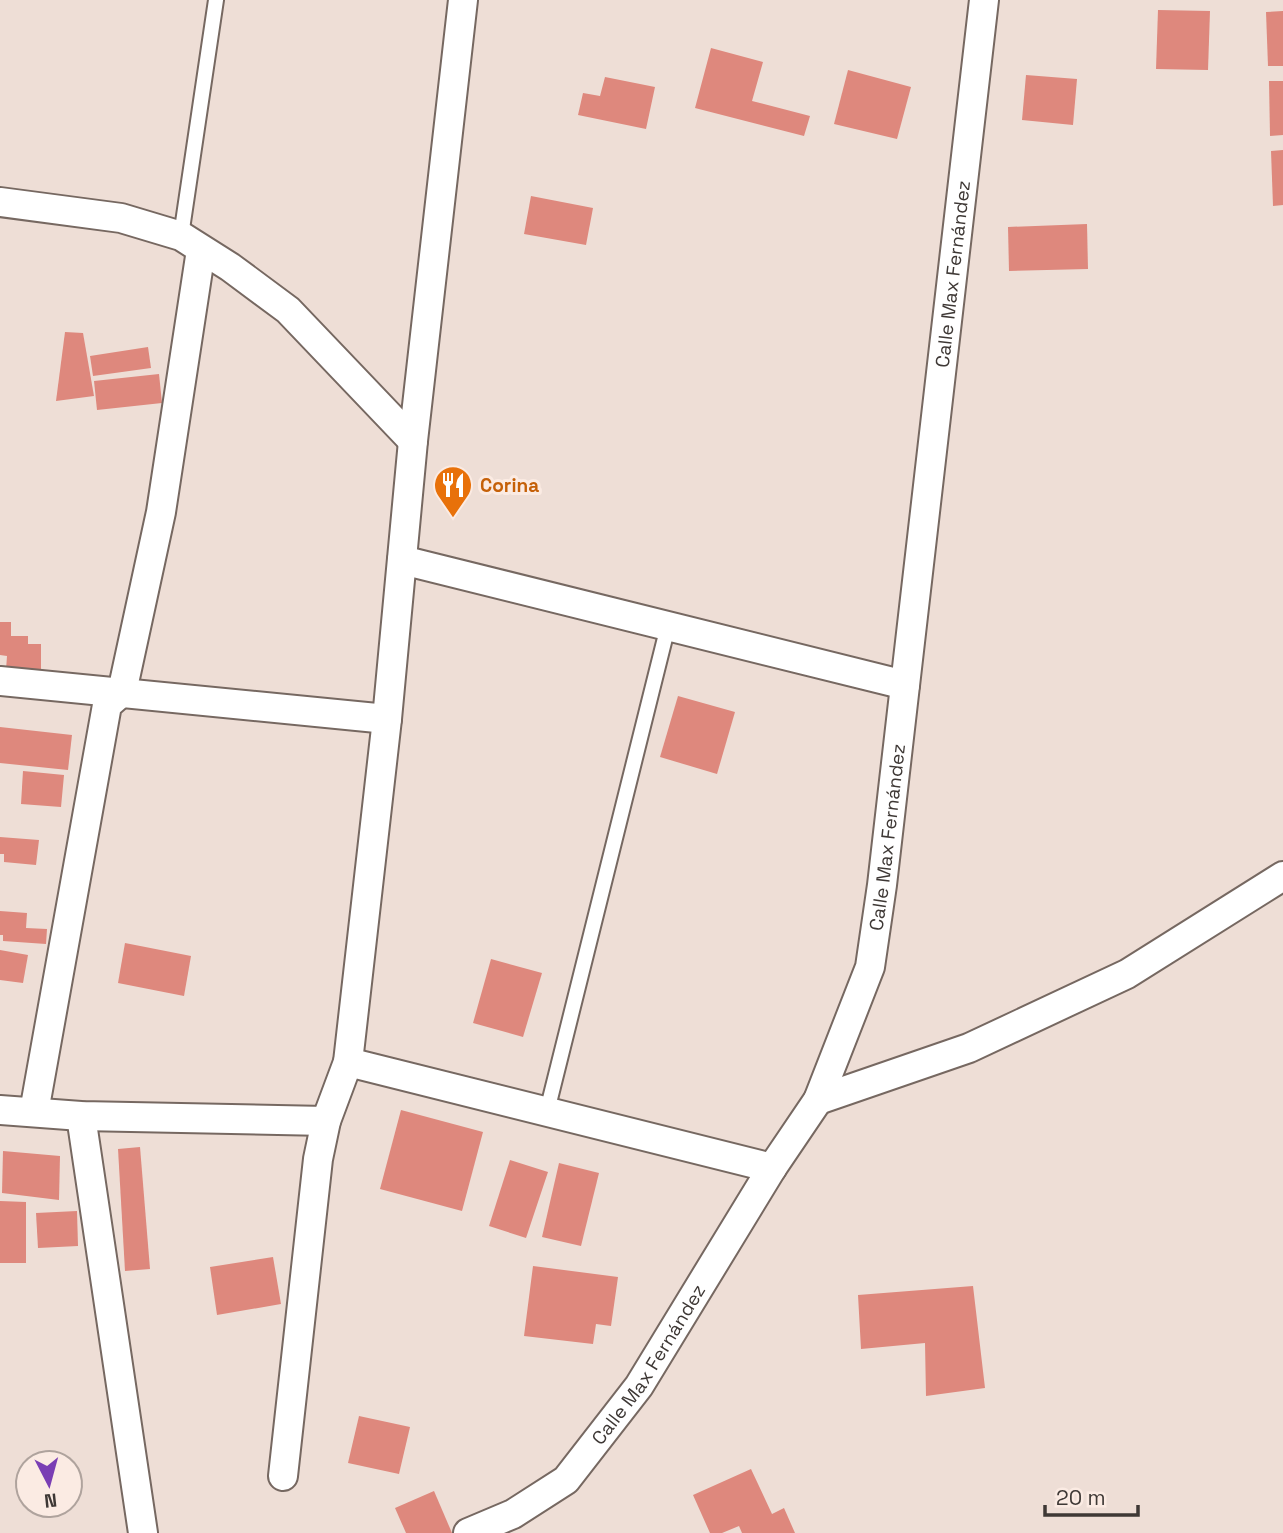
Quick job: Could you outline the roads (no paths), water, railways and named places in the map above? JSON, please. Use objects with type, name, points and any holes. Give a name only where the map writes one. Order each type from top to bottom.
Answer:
[{"type":"street","points":[[283,1476],[318,1159],[326,1121],[348,1062],[387,719],[413,441],[463,0]]},
{"type":"street","name":"Calle Max Fernández","points":[[468,1533],[513,1514],[566,1480],[639,1386],[772,1168],[818,1100],[870,967],[984,0]]},
{"type":"street","points":[[0,202],[121,218],[191,243],[230,267],[288,310],[413,441]]},
{"type":"street","points":[[34,1112],[107,705],[122,692],[161,512],[191,243]]},
{"type":"street","points":[[402,560],[905,685]]},
{"type":"street","points":[[0,681],[387,719]]},
{"type":"street","points":[[818,1100],[970,1048],[1127,974],[1283,876]]},
{"type":"street","points":[[348,1062],[772,1168]]},
{"type":"street","points":[[0,1110],[81,1116],[326,1121]]},
{"type":"street","points":[[81,1116],[143,1533]]},
{"type":"lane","points":[[191,243],[216,0]]},
{"type":"lane","points":[[547,1111],[668,626]]},
{"type":"place","name":"Corina","points":[[453,519]]}]
